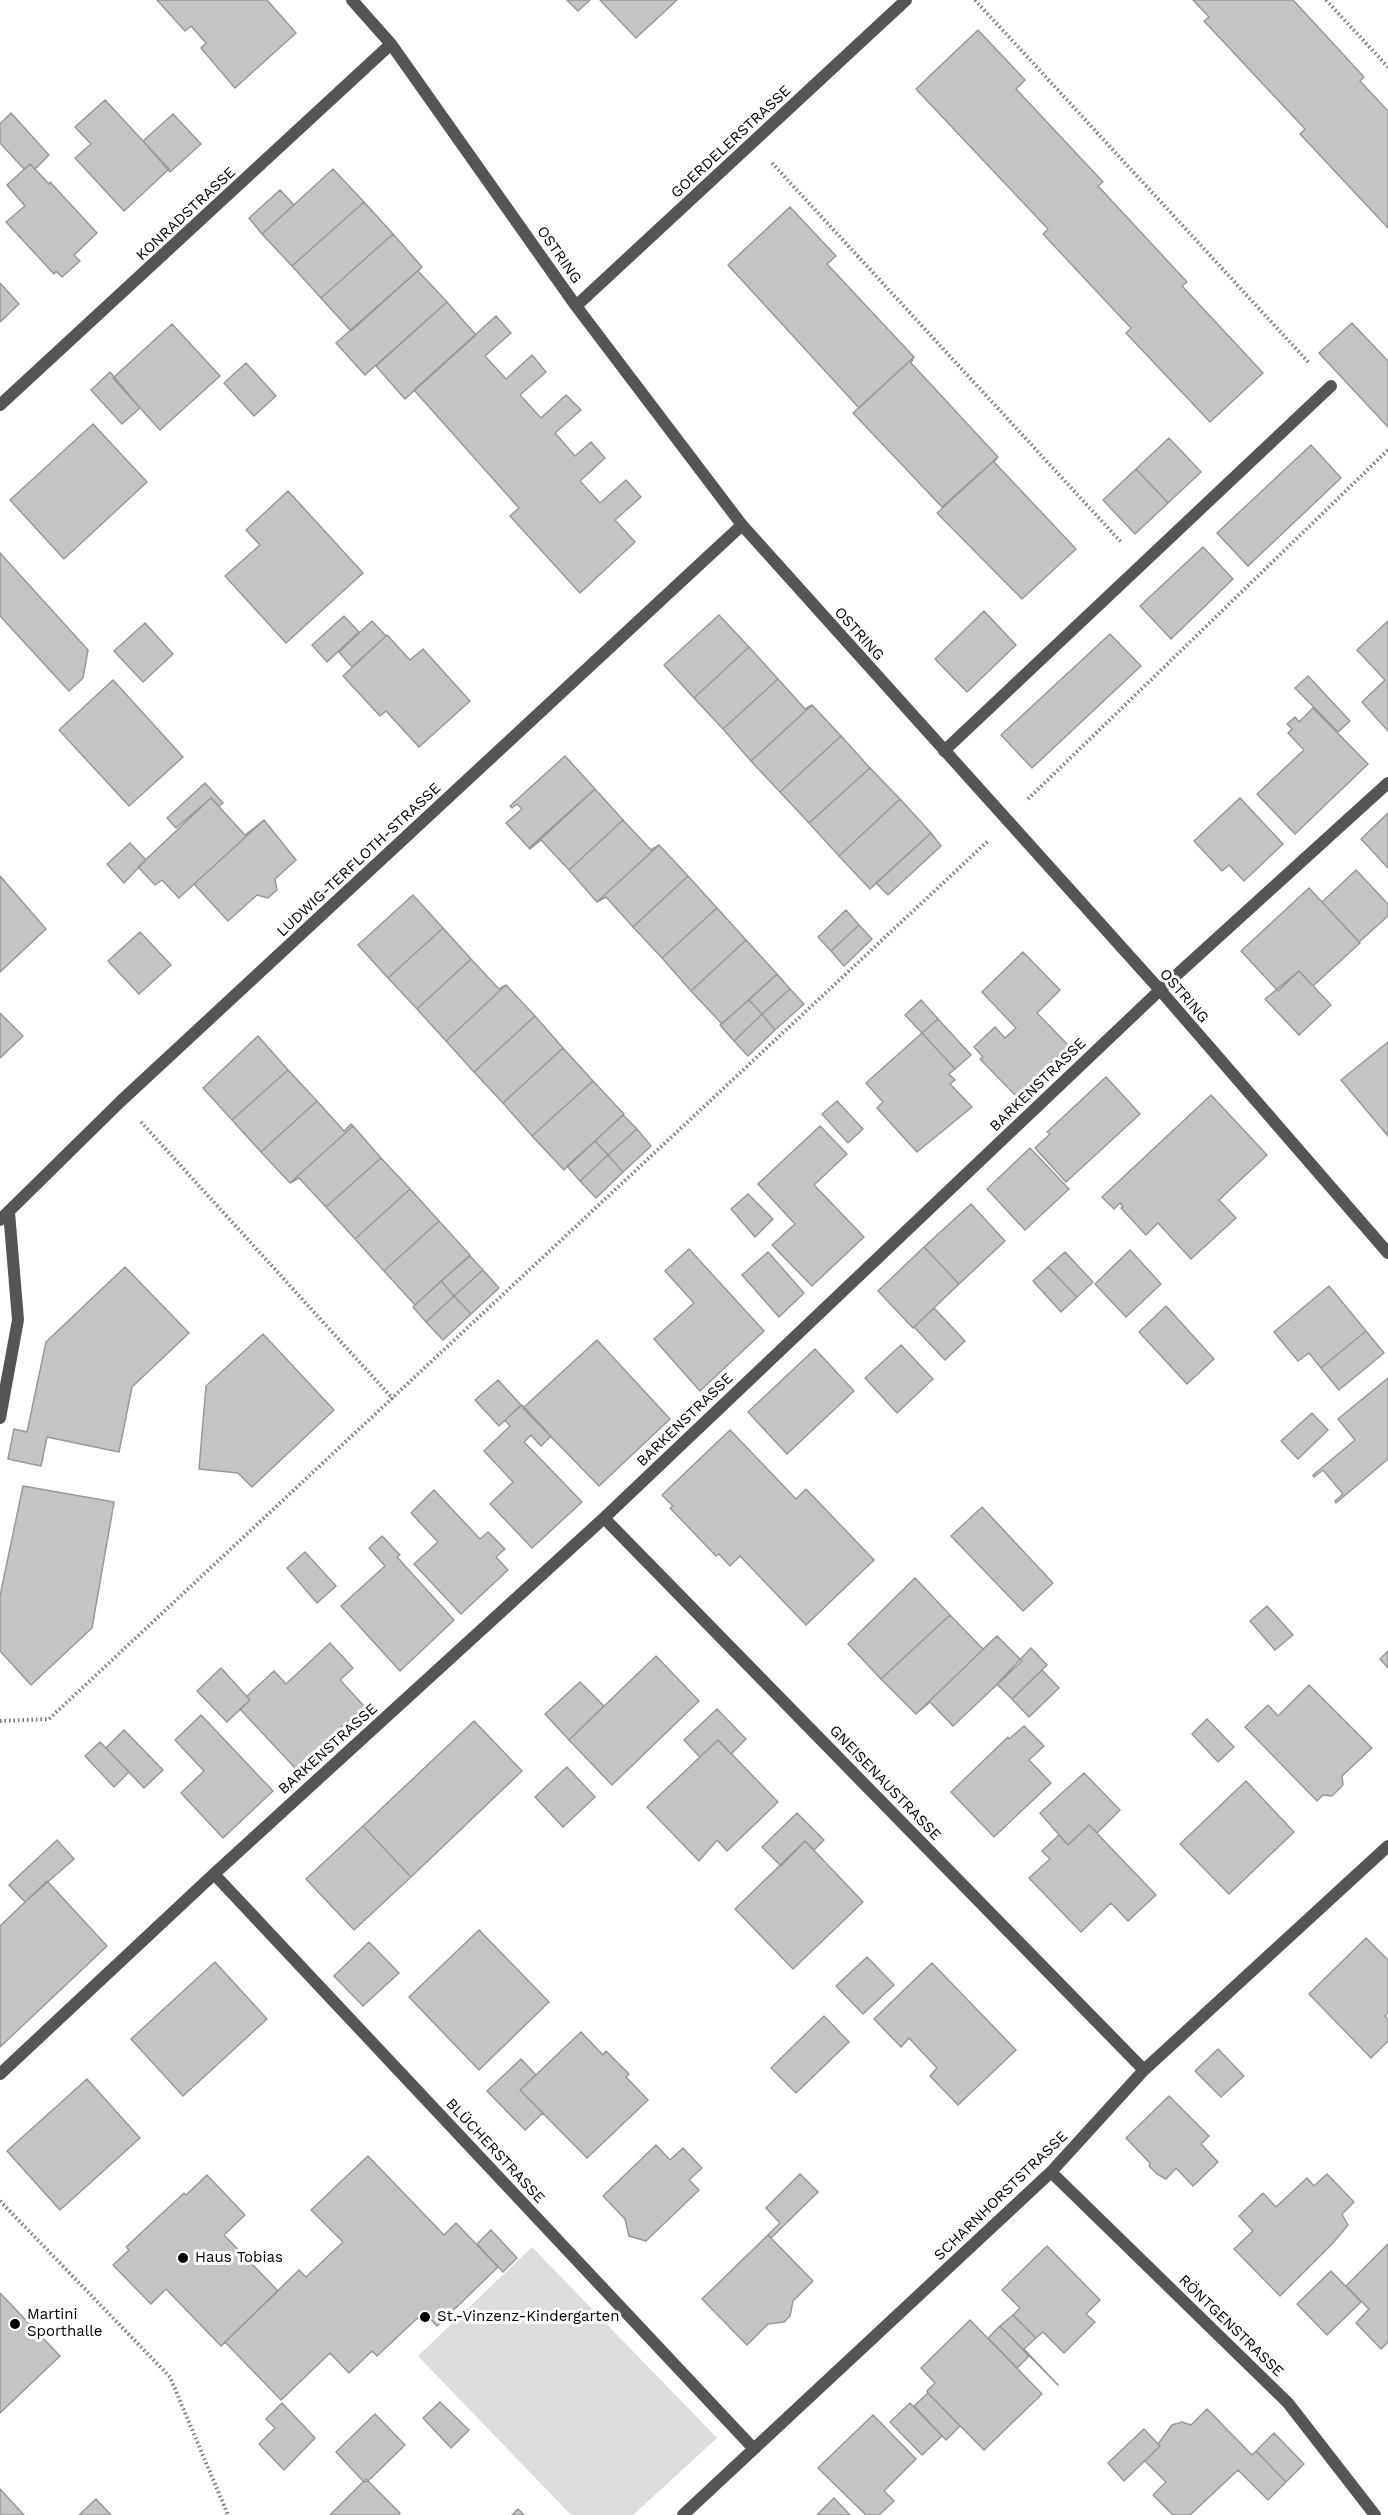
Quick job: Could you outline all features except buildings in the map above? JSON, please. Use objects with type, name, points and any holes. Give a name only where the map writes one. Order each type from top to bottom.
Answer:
[{"type":"street","name":"OSTRING","points":[[352,0],[391,44],[576,306],[742,525],[1160,990],[1388,1253]]},
{"type":"street","name":"GOERDELERSTRASSE","points":[[576,306],[906,0]]},
{"type":"street","name":"KONRADSTRASSE","points":[[0,405],[391,44]]},
{"type":"street","points":[[944,751],[1331,387]]},
{"type":"street","name":"LUDWIG-TERFLOTH-STRASSE","points":[[5,1216],[121,1101],[742,525]]},
{"type":"street","name":"BARKENSTRASSE","points":[[0,2074],[213,1874],[604,1518],[1160,990],[1388,783]]},
{"type":"street","points":[[0,1418],[18,1320],[5,1216]]},
{"type":"street","name":"GNEISENAUSTRASSE","points":[[604,1518],[1143,2070]]},
{"type":"street","name":"SCHARNHORSTSTRASSE","points":[[683,2515],[1051,2172],[1143,2070],[1388,1846]]},
{"type":"street","name":"BLÜCHERSTRASSE","points":[[213,1874],[754,2449]]},
{"type":"street","name":"RÖNTGENSTRASSE","points":[[1051,2172],[1288,2403],[1375,2515]]},
{"type":"path","points":[[975,0],[1331,387]]},
{"type":"path","points":[[1326,0],[1388,67]]},
{"type":"path","points":[[753,142],[1142,564]]},
{"type":"path","points":[[0,1721],[49,1719],[1008,822],[1388,450]]},
{"type":"path","points":[[121,1101],[393,1399]]},
{"type":"path","points":[[0,2200],[170,2377],[228,2515]]},
{"type":"shaded area","points":[[532,2247],[717,2438],[633,2515],[571,2515],[418,2356]]},
{"type":"place","name":"Haus Tobias","points":[[183,2258]]},
{"type":"place","name":"St.-Vinzenz-Kindergarten","points":[[425,2317]]},
{"type":"place","name":"Martini Sporthalle","points":[[15,2324]]}]
